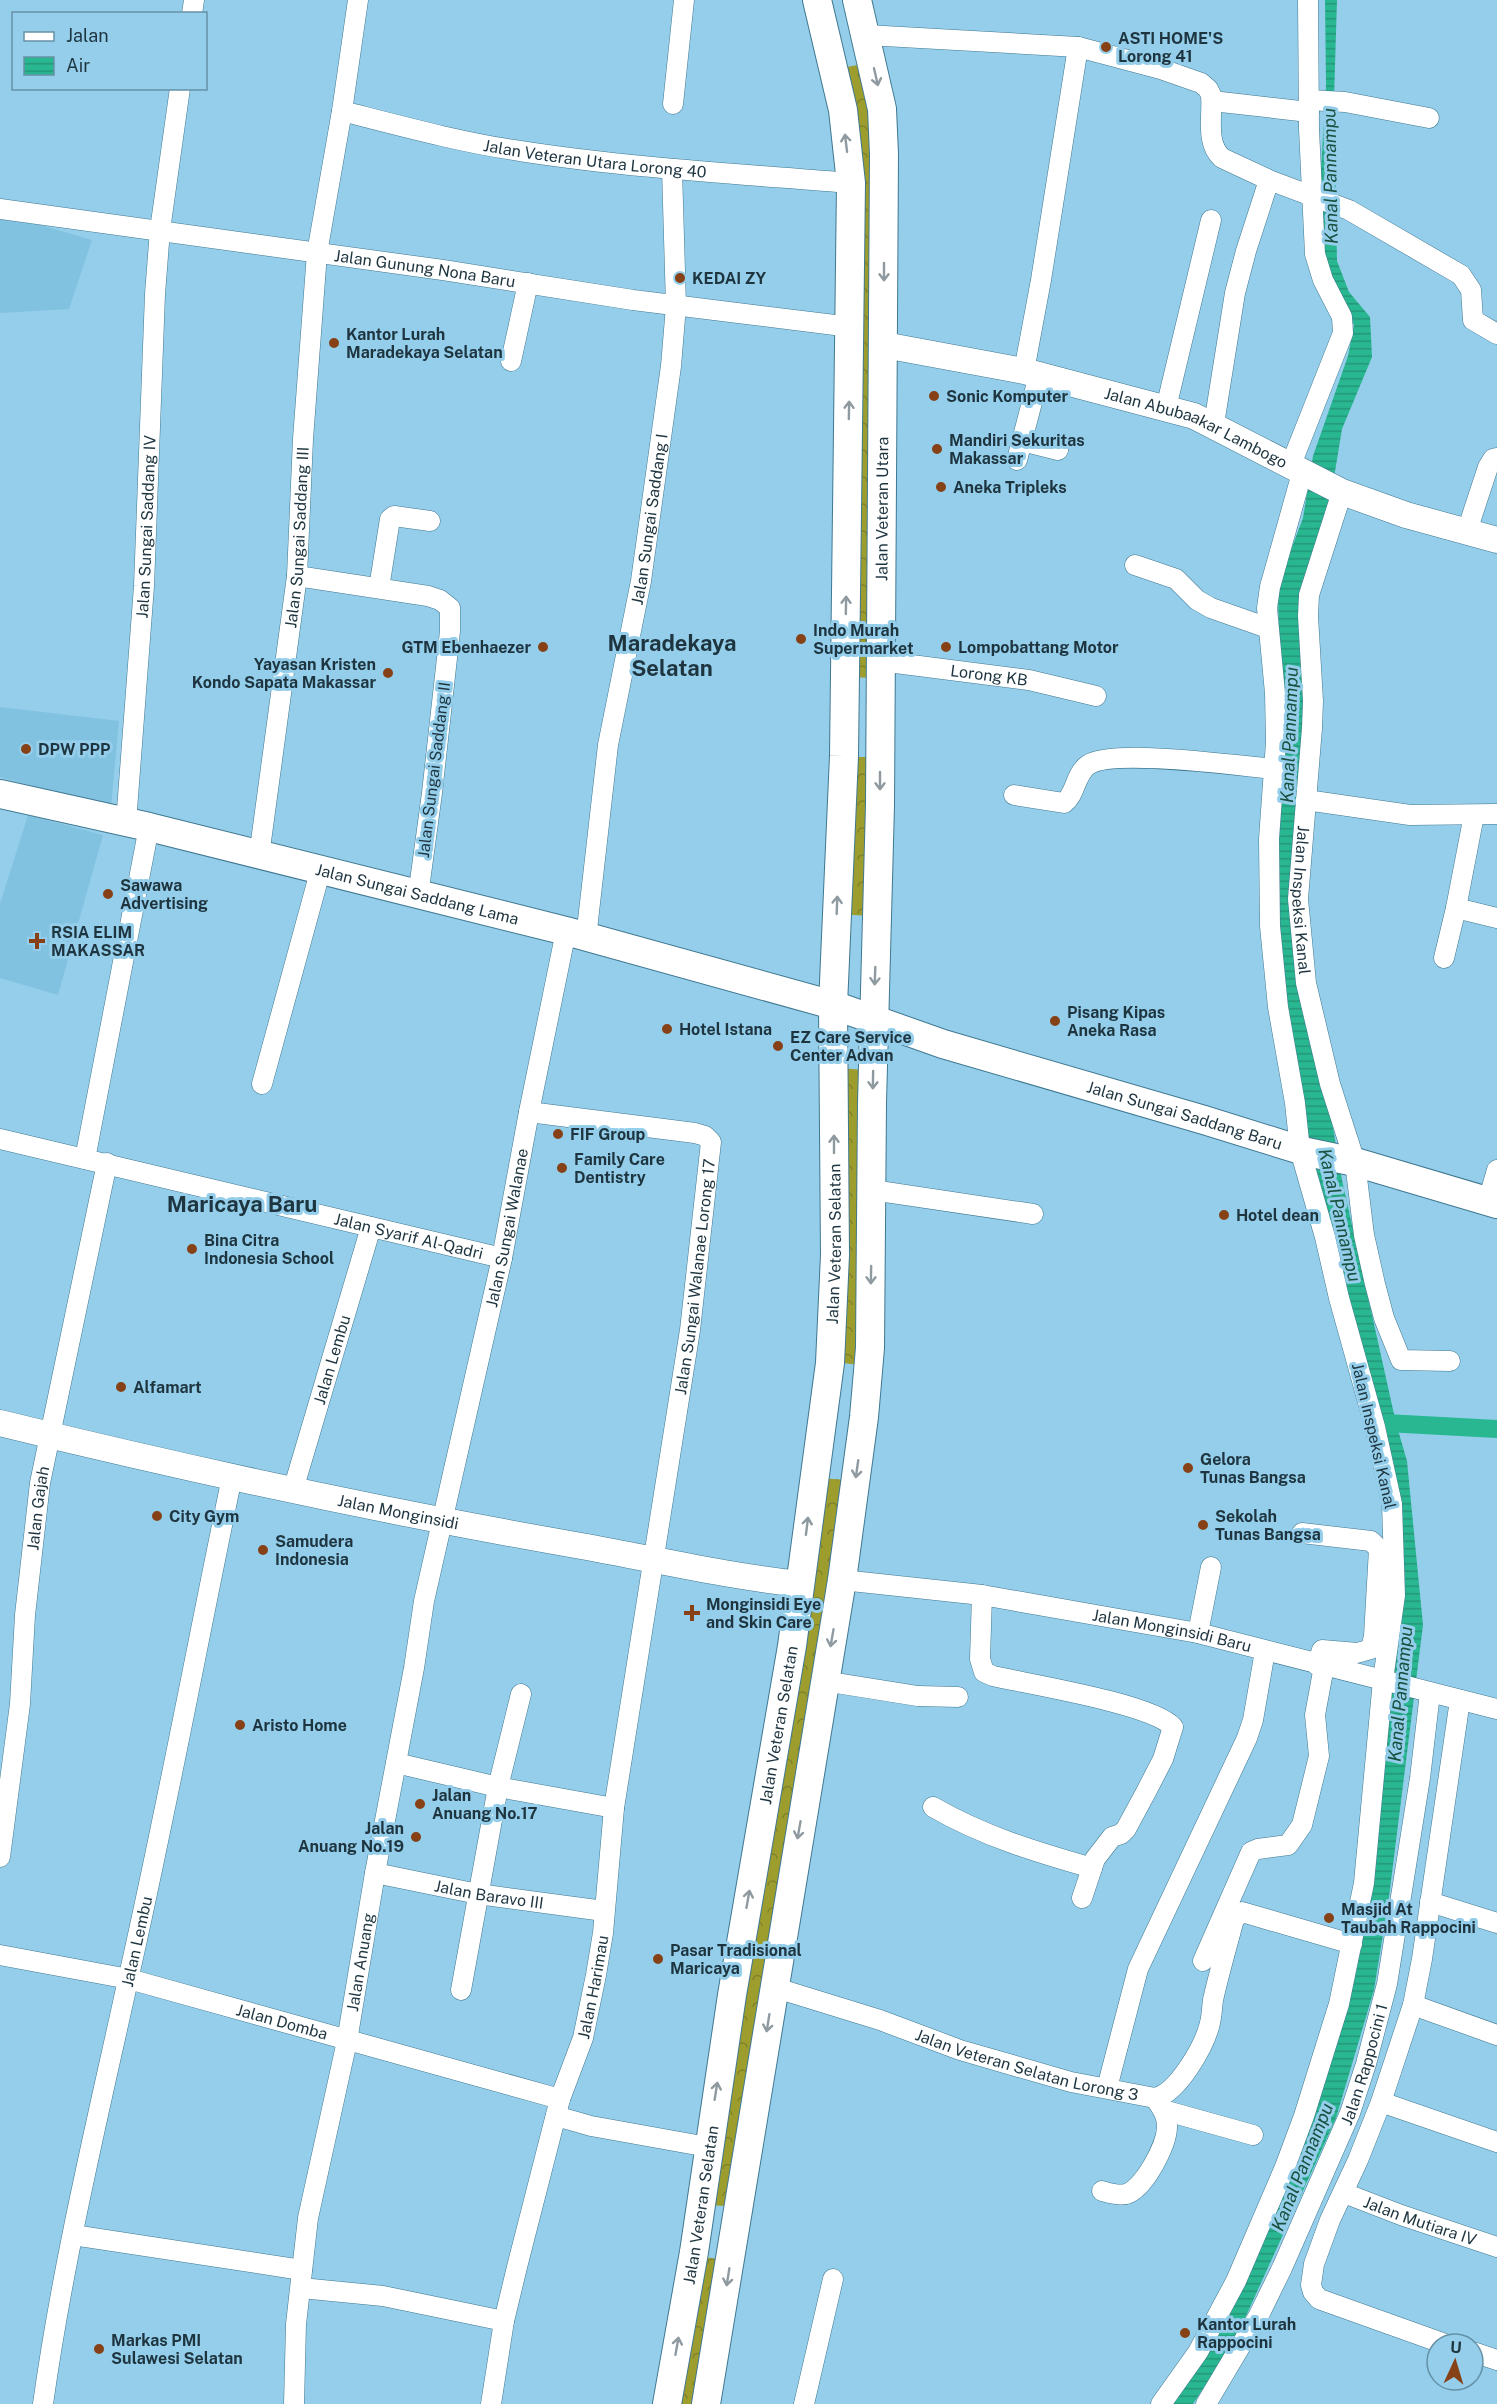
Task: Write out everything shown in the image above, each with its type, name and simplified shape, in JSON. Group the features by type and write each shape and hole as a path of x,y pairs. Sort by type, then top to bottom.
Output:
{"main road":[{"path":"817,0 843,110 851,183 851,327 844,734 833,1005"},
{"name":"Jalan Veteran Utara","path":"857,0 882,109 884,154 880,734 874,1021"},
{"path":"844,698 880,697"},
{"path":"844,734 880,734"},
{"name":"Jalan Sungai Saddang Lama","path":"0,794 138,825 576,935 833,1005"},
{"name":"Jalan Sungai Saddang Baru","path":"833,1005 943,1044 1304,1151 1351,1161 1492,1202"},
{"name":"Jalan Veteran Selatan","path":"667,2404 792,1646 814,1474 825,1413 830,1363 835,1256 833,1005"},
{"path":"706,2404 773,1987 842,1580 864,1417 870,1348 874,1021"},
{"path":"825,1413 864,1417"},
{"path":"699,2217 736,2222"}],"street":[{"name":"Jalan Sungai Saddang III","path":"259,856 297,576 303,439 317,253 342,111 358,0"},
{"path":"673,104 684,0"},
{"path":"1300,472 1343,333 1342,317 1316,261 1313,104 1308,0"},
{"path":"866,35 1078,47 1161,69 1201,83 1208,89 1212,101 1212,144 1215,152 1222,158 1269,180 1349,210 1461,275 1471,290 1473,320 1497,334"},
{"path":"1058,450 1019,450 1032,373 1041,280 1078,47"},
{"name":"Jalan Sungai Saddang IV","path":"85,1159 138,825 155,294 160,230 180,90"},
{"path":"1212,101 1313,104 1345,102 1428,118"},
{"name":"Jalan Veteran Utara Lorong 40","path":"342,111 459,140 520,151 672,169 851,183"},
{"name":"Jalan Sungai Saddang I","path":"576,935 608,745 649,530 671,366 676,306 672,169"},
{"path":"1214,424 1235,293 1269,180"},
{"name":"Jalan Gunung Nona Baru","path":"0,209 160,230 676,306 851,327"},
{"path":"1166,408 1211,220"},
{"path":"512,361 528,283"},
{"name":"Jalan Abubaakar Lambogo","path":"884,345 1032,373 1166,408 1214,424 1300,472 1338,490 1389,510 1497,540"},
{"path":"1467,531 1488,467 1493,459 1497,458"},
{"name":"Jalan Inspeksi Kanal","path":"1161,2404 1198,2352 1218,2319 1236,2281 1285,2167 1321,2065 1339,2004 1364,1883 1395,1595 1392,1504 1375,1427 1304,1151 1278,1007 1270,926 1269,839 1274,770 1275,693 1267,608 1270,587 1300,472"},
{"name":"Jalan Inspeksi Kanal","path":"1338,490 1310,594 1309,646 1313,701 1298,898 1306,983 1351,1161 1364,1235 1384,1318 1399,1357 1405,1362 1450,1361"},
{"path":"297,576 379,588 390,519 394,516 430,521"},
{"path":"1135,565 1176,579 1197,600 1211,608 1268,627"},
{"name":"Jalan Sungai Saddang II","path":"379,588 428,596 440,600 450,608 451,618 434,781 418,896"},
{"name":"Lorong KB","path":"880,662 1029,680 1096,696"},
{"path":"1014,795 1064,803 1087,765 1108,759 1198,763 1274,770"},
{"path":"1306,800 1410,815 1497,814"},
{"path":"1444,958 1474,815"},
{"path":"262,1084 320,872"},
{"path":"1456,908 1497,918"},
{"name":"Jalan Sungai Walanae","path":"441,1521 502,1258 529,1112 576,935"},
{"name":"Jalan Sungai Walanae Lorong 17","path":"529,1112 695,1133 705,1136 711,1142 690,1330 654,1559"},
{"name":"Jalan Syarif Al-Qadri","path":"0,1139 502,1258"},
{"name":"Jalan Gajah","path":"0,1857 19,1714 25,1615 40,1483 107,1163"},
{"path":"1492,1202 1497,1170"},
{"path":"872,1190 1033,1214"},
{"name":"Jalan Lembu","path":"293,1490 371,1227"},
{"name":"Jalan Monginsidi","path":"0,1423 232,1477 441,1521 654,1559 743,1578 800,1584"},
{"name":"Jalan Lembu","path":"43,2404 53,2331 129,1979 232,1477"},
{"name":"Jalan Anuang","path":"294,2404 295,2346 308,2218 347,2041 424,1601 441,1521"},
{"path":"1203,1961 1251,1852 1288,1845 1302,1824 1319,1756 1316,1714 1322,1650 1357,1653 1371,1649 1374,1636 1378,1549 1371,1541 1302,1533"},
{"name":"Jalan Harimau","path":"491,2404 504,2321 558,2108 583,2038 596,1975 614,1808 654,1559"},
{"path":"1198,1633 1211,1567"},
{"name":"Jalan Monginsidi Baru","path":"842,1580 982,1595 1198,1633 1265,1651 1321,1672 1386,1681 1497,1709"},
{"path":"982,1595 980,1659 984,1672 993,1676 1079,1693 1129,1707 1158,1718 1173,1727 1163,1759 1126,1829 1104,1845 1092,1868 1082,1898"},
{"path":"1107,2088 1138,1969 1247,1738 1253,1720 1265,1651"},
{"path":"824,1681 918,1696 958,1697"},
{"name":"Jalan Rappocini 1","path":"1206,2404 1259,2315 1282,2268 1350,2113 1366,2064 1387,1984 1420,1778 1428,1692"},
{"path":"461,1990 498,1787 521,1694"},
{"path":"1425,2337 1333,2306 1319,2299 1312,2292 1311,2274 1330,2220 1344,2193 1381,2102 1413,2005 1422,1959 1460,1700"},
{"path":"396,1763 498,1787 614,1808"},
{"path":"933,1807 981,1833 1092,1868"},
{"name":"Jalan Baravo III","path":"375,1873 478,1894 604,1911"},
{"path":"1430,1902 1497,1923"},
{"name":"Jalan Veteran Selatan Lorong 3","path":"773,1987 880,2020 960,2050 1071,2082 1137,2096 1159,2104 1197,2052 1210,2024 1213,2001 1234,1919 1242,1912 1352,1944"},
{"name":"Jalan Domba","path":"0,1955 129,1979 347,2041 558,2108 591,2126 708,2147"},
{"path":"1413,2005 1497,2035"},
{"path":"1381,2102 1497,2142"},
{"path":"1159,2104 1253,2135"},
{"path":"1102,2191 1126,2194 1143,2182 1166,2134 1167,2121 1159,2104"},
{"name":"Jalan Mutiara IV","path":"1344,2193 1497,2247"},
{"path":"73,2235 504,2321"},
{"path":"804,2404 833,2278"}],"shaded area":[{"path":"0,218 27,221 92,240 69,309 0,313"},
{"path":"0,707 119,721 111,807 0,777"},
{"name":"RSIA ELIM MAKASSAR","path":"28,815 103,835 58,995 0,978 0,904"}],"green space":[{"path":"863,64 870,115 874,678 848,677 841,68"},
{"path":"850,757 872,757 869,916 839,914"},
{"path":"838,1068 865,1070 859,1365 835,1362"},
{"path":"818,1478 848,1480 728,2206 704,2205"},
{"path":"696,2256 726,2260 702,2404 671,2404"}],"water":[{"name":"Kanal Pannampu","path":"1325,0 1337,0 1334,99 1337,261 1349,292 1370,317 1372,357 1342,429 1329,508 1302,585 1306,722 1298,780 1292,888 1342,1180 1396,1423 1407,1461 1423,1625 1389,1897 1374,1990 1336,2118 1236,2338 1193,2404 1168,2404 1228,2309 1299,2159 1346,2003 1398,1529 1336,1249 1306,1130 1280,992 1272,902 1279,648 1278,593 1283,571 1303,518 1313,456 1348,356 1354,325 1323,264 1320,186 1326,86"}],"waterway":[{"path":"1386,1423 1497,1429"}],"place":[{"name":"ASTI HOME'S Lorong 41","path":"1106,47"},
{"name":"KEDAI ZY","path":"680,278"},
{"name":"Kantor Lurah Maradekaya Selatan","path":"334,343"},
{"name":"Sonic Komputer","path":"934,396"},
{"name":"Mandiri Sekuritas Makassar","path":"937,449"},
{"name":"Aneka Tripleks","path":"941,487"},
{"name":"Indo Murah Supermarket","path":"801,639"},
{"name":"GTM Ebenhaezer","path":"543,647"},
{"name":"Lompobattang Motor","path":"946,647"},
{"name":"Yayasan Kristen Kondo Sapata Makassar","path":"388,673"},
{"name":"DPW PPP","path":"26,749"},
{"name":"Sawawa Advertising","path":"108,894"},
{"name":"RSIA ELIM MAKASSAR","path":"37,941"},
{"name":"Pisang Kipas Aneka Rasa","path":"1055,1021"},
{"name":"Hotel Istana","path":"667,1029"},
{"name":"EZ Care Service Center Advan","path":"778,1046"},
{"name":"FIF Group","path":"558,1134"},
{"name":"Family Care Dentistry","path":"562,1168"},
{"name":"Hotel dean","path":"1224,1215"},
{"name":"Bina Citra Indonesia School","path":"192,1249"},
{"name":"Alfamart","path":"121,1387"},
{"name":"Gelora Tunas Bangsa","path":"1188,1468"},
{"name":"City Gym","path":"157,1516"},
{"name":"Sekolah Tunas Bangsa","path":"1203,1525"},
{"name":"Samudera Indonesia","path":"263,1550"},
{"name":"Monginsidi Eye and Skin Care","path":"692,1613"},
{"name":"Aristo Home","path":"240,1725"},
{"name":"Jalan Anuang No.17","path":"420,1804"},
{"name":"Jalan Anuang No.19","path":"416,1837"},
{"name":"Masjid At Taubah Rappocini","path":"1329,1918"},
{"name":"Pasar Tradisional Maricaya","path":"658,1959"},
{"name":"Kantor Lurah Rappocini","path":"1185,2333"},
{"name":"Markas PMI Sulawesi Selatan","path":"99,2349"}],"district":[{"name":"Maradekaya Selatan","path":"672,656"},
{"name":"Maricaya Baru","path":"242,1204"}]}
